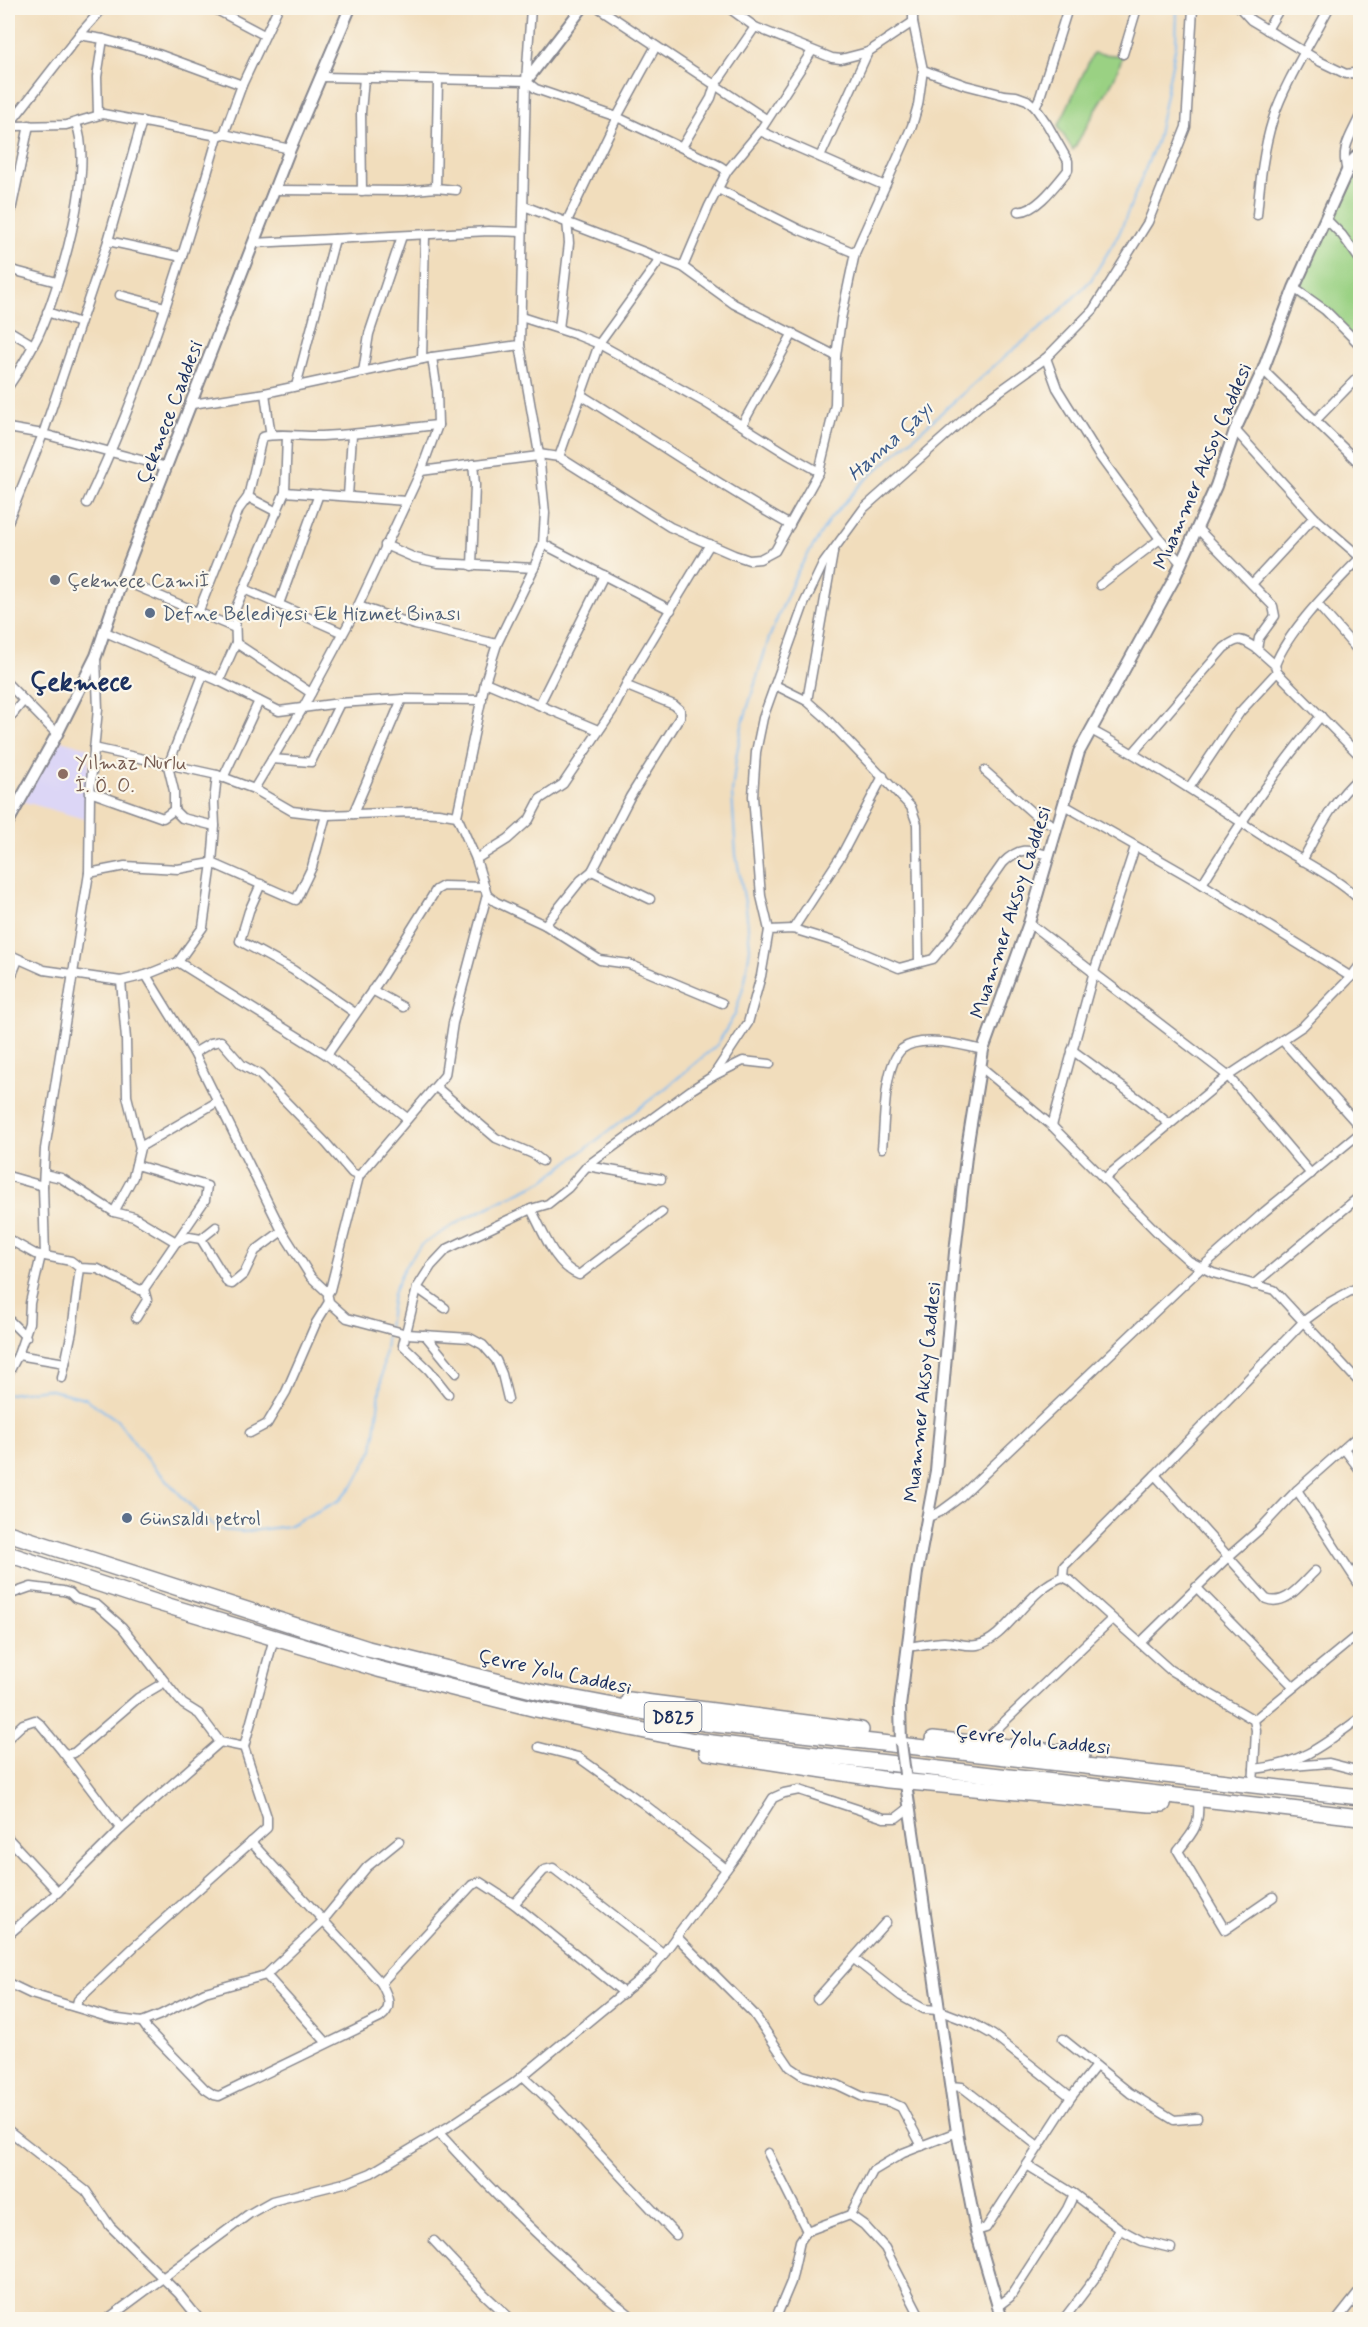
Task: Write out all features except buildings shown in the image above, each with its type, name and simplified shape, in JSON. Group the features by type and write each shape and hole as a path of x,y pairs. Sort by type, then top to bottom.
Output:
{"highway":[{"name":"Çevre Yolu Caddesi","path":"8,1533 368,1649 540,1692 704,1723 1360,1797"},
{"name":"Çevre Yolu Caddesi","path":"8,1554 378,1669 536,1709 695,1741 1206,1802 1360,1817"},
{"path":"540,1692 658,1703 901,1739 982,1743 1130,1761 1253,1784"},
{"path":"536,1709 659,1743 798,1767 1149,1804 1206,1802"}],"street":[{"path":"8,127 53,66 104,8"},
{"path":"213,8 264,35"},
{"path":"87,503 136,388 182,257 221,135 278,8"},
{"path":"531,8 526,81 519,345 539,455 545,513 543,544 534,568 497,644 485,682 457,816 476,859 486,891 496,902 545,925 600,960 629,963 722,1003"},
{"path":"526,81 582,8"},
{"path":"599,8 766,119"},
{"path":"729,8 755,27 824,56 841,59 868,52 913,21"},
{"path":"421,471 539,455 559,457 670,526 710,544 749,560 760,559 775,550 819,472 835,405 836,356 855,253 883,185 912,126 918,105 923,70 913,21 913,8"},
{"path":"1035,106 1040,97 1068,8"},
{"path":"1123,54 1137,8"},
{"path":"713,1076 748,1023 769,930 761,896 753,796 756,752 763,718 804,604 823,564 864,508 979,406 1046,358 1093,310 1148,222 1186,127 1194,8"},
{"path":"1240,8 1251,20 1267,30 1346,74 1360,72"},
{"path":"1267,30 1280,8"},
{"path":"1257,215 1264,155 1273,118 1329,8"},
{"name":"Çekmece Caddesi","path":"8,822 57,734 96,656 122,580 347,9"},
{"path":"682,147 711,98 715,85 755,27"},
{"path":"79,35 104,39 158,54 242,85"},
{"path":"98,114 97,77 104,39"},
{"path":"559,329 569,243 567,221 616,117 656,46"},
{"path":"683,267 727,171 760,131 812,51"},
{"path":"820,157 868,52"},
{"path":"923,70 965,85 1016,96 1035,106 1068,161 1068,170 1028,211 1018,211"},
{"path":"321,77 526,81 536,88 616,117 682,147 727,171"},
{"path":"362,191 361,112 364,78"},
{"path":"436,188 438,79"},
{"path":"8,127 76,123 98,114 290,149"},
{"path":"1355,164 1343,158 1344,149 1360,116"},
{"path":"8,522 12,500 43,434 108,241 142,121"},
{"path":"8,387 33,345 57,282 76,207 81,166 80,134 76,123"},
{"path":"8,225 29,126"},
{"path":"760,131 883,185"},
{"name":"Muammer Aksoy Caddesi","path":"1002,2319 976,2231 957,2132 909,1808 901,1739 900,1706 926,1518 936,1472 955,1252 967,1148 980,1066 983,1050 1029,924 1047,855 1079,752 1181,563 1216,486 1235,430 1263,370 1294,288 1355,164"},
{"path":"275,190 404,191 436,188 456,190"},
{"path":"718,189 800,230 855,253"},
{"path":"524,206 683,267 734,304 836,356"},
{"path":"1326,219 1342,235 1360,260"},
{"path":"254,243 522,231"},
{"path":"363,372 369,334 402,236"},
{"path":"422,359 425,236"},
{"path":"296,386 335,239"},
{"path":"108,241 182,257"},
{"path":"559,457 599,344 661,258"},
{"path":"8,268 57,282"},
{"path":"1294,288 1325,310 1360,345"},
{"path":"120,295 165,307"},
{"path":"47,312 80,323"},
{"path":"521,317 599,344 706,403 819,472"},
{"path":"8,330 33,345"},
{"path":"742,425 793,333"},
{"path":"192,404 265,393 432,357 519,345"},
{"path":"254,789 303,708 358,606 421,471 438,425 437,391 432,357"},
{"path":"1046,358 1057,388 1092,444 1160,539 1181,563"},
{"path":"1263,370 1360,464"},
{"path":"1316,420 1360,375"},
{"path":"265,393 270,430 273,434"},
{"path":"581,394 722,486 790,525"},
{"path":"198,613 239,509 248,497 262,437 273,434 287,436 352,435 438,425"},
{"path":"8,428 43,434 167,467"},
{"path":"1189,788 1240,712 1276,668 1288,641 1360,557 1314,517 1235,430"},
{"path":"348,496 352,435"},
{"path":"219,681 236,643 235,610 285,492 287,436"},
{"path":"472,566 475,485 473,464"},
{"path":"285,492 406,501"},
{"path":"279,604 319,494"},
{"path":"248,497 277,512"},
{"path":"1252,584 1314,517"},
{"path":"1197,528 1273,606 1275,616 1259,638 1257,648"},
{"path":"1100,585 1160,539"},
{"path":"543,544 671,610"},
{"path":"476,859 508,839 529,820 540,799 563,784 627,686 710,544"},
{"path":"385,545 427,561 472,566 534,568"},
{"path":"807,701 833,553"},
{"path":"539,705 604,575"},
{"path":"122,580 235,628"},
{"path":"244,589 343,633"},
{"path":"1318,604 1360,653"},
{"path":"358,606 415,625 497,644"},
{"path":"103,631 219,681 279,711 340,703 402,699 482,700"},
{"path":"1133,753 1224,648 1233,640 1244,640 1257,648 1360,756"},
{"path":"236,643 311,693"},
{"path":"8,1374 26,1337 43,1256 45,1149 89,873 90,792 98,709 96,656"},
{"path":"202,675 168,766 174,791 174,810 182,818 215,826"},
{"path":"485,682 598,730"},
{"path":"8,684 57,734"},
{"path":"775,685 807,701 911,807 917,824 919,962"},
{"path":"545,925 581,880 592,871 630,797 680,717 680,711 674,705 627,686"},
{"path":"353,814 402,699"},
{"path":"8,720 24,700"},
{"path":"8,954 44,970 121,981 146,975 178,962 203,927 212,863 214,802 220,777 259,701"},
{"path":"272,759 311,762 340,703"},
{"path":"1202,884 1241,822 1290,752 1321,716"},
{"path":"1091,730 1133,753 1302,861 1339,882 1360,900"},
{"path":"94,748 220,777 254,789 292,811 326,815 438,813 457,816"},
{"path":"985,771 1036,816 1057,827"},
{"path":"793,929 842,856 883,776"},
{"path":"1302,861 1325,819 1360,777"},
{"path":"90,792 163,818 174,810"},
{"path":"1064,805 1202,884 1351,977"},
{"path":"89,873 125,866 178,869 212,863 296,900 312,867 326,815"},
{"path":"1052,1126 1093,975 1135,847"},
{"path":"769,930 793,929 842,944 899,968 933,959 1003,863 1014,852 1030,850 1047,855"},
{"path":"592,871 650,899"},
{"path":"261,884 249,911 240,941 293,970 355,1013"},
{"path":"327,1054 372,990 436,890 443,886 486,891"},
{"path":"250,1433 267,1424 286,1392 316,1323 329,1302 328,1293 359,1176 446,1075 453,1023 486,891"},
{"path":"1029,924 1228,1076 1311,1174"},
{"path":"8,984 18,960"},
{"path":"178,962 327,1054 407,1118"},
{"path":"1104,1178 1168,1123 1228,1076 1302,1026 1360,965"},
{"path":"146,975 194,1053 282,1231 311,1277 328,1293"},
{"path":"114,1212 133,1177 140,1147 127,1096 126,1039 121,981"},
{"path":"372,990 403,1007"},
{"path":"194,1053 212,1043 221,1041 242,1065 260,1075 352,1173 359,1176"},
{"path":"1283,1041 1360,1127"},
{"path":"882,1148 889,1080 895,1059 903,1048 918,1043 951,1043 983,1050"},
{"path":"1072,1050 1168,1123"},
{"path":"448,1394 429,1370 403,1346 417,1288 431,1266 447,1249 531,1209 548,1204 568,1188 587,1166 713,1076 743,1061 770,1064"},
{"path":"980,1066 1052,1126 1163,1238 1201,1268 1274,1290 1360,1383"},
{"path":"436,1088 496,1138 533,1154 542,1161"},
{"path":"140,1147 217,1102"},
{"path":"926,1518 940,1512 959,1498 1201,1268 1360,1133"},
{"path":"8,1239 43,1256 71,1262 81,1268 98,1269 140,1290 144,1288 205,1200 207,1186 136,1165"},
{"path":"587,1166 661,1179"},
{"path":"44,1174 61,1178 114,1212 134,1217 176,1242"},
{"path":"8,1176 43,1186"},
{"path":"1253,1284 1360,1196"},
{"path":"531,1209 552,1249 564,1265 579,1275 662,1212"},
{"path":"176,1242 189,1237 201,1239 216,1227"},
{"path":"201,1239 228,1283 232,1284 244,1274 255,1251 282,1231"},
{"path":"62,1378 72,1331 81,1268"},
{"path":"1063,1577 1068,1562 1304,1321 1330,1302 1360,1286"},
{"path":"136,1318 147,1300 144,1288"},
{"path":"417,1288 445,1308"},
{"path":"329,1302 347,1318 407,1334 470,1338 483,1345 499,1366 508,1399"},
{"path":"8,1320 26,1337"},
{"path":"425,1335 456,1373"},
{"path":"18,1355 65,1363"},
{"path":"1140,1643 1196,1587 1260,1529 1297,1490 1360,1434"},
{"path":"1344,1449 1360,1470"},
{"path":"1155,1475 1266,1599 1282,1600 1315,1571"},
{"path":"1297,1490 1360,1586"},
{"path":"908,1647 944,1642 977,1645 995,1635 1038,1591 1053,1580 1063,1577 1071,1581 1170,1670 1254,1720 1256,1730 1253,1784"},
{"path":"8,1595 31,1587 63,1591 75,1598 97,1605 122,1627 183,1704 199,1713 220,1742 244,1747"},
{"path":"1196,1587 1293,1686"},
{"path":"982,1743 1112,1619"},
{"path":"1254,1720 1360,1633"},
{"path":"76,2007 78,2000 135,1946 265,1831 267,1822 244,1747 274,1638"},
{"path":"63,1752 74,1753 83,1747 138,1698 165,1682"},
{"path":"1274,1767 1313,1752 1360,1718"},
{"path":"8,1738 23,1724 35,1720 40,1724 121,1830"},
{"path":"8,1935 58,1892 121,1830 220,1742"},
{"path":"539,1747 578,1757 644,1804 726,1869"},
{"path":"1254,1768 1329,1763 1360,1771"},
{"path":"106,2319 220,2234 272,2201 371,2174 523,2076 652,1969 726,1869 772,1798 799,1790 884,1818 896,1818 909,1808"},
{"path":"1206,1802 1196,1829 1178,1851 1225,1930 1273,1897"},
{"path":"8,1838 58,1892"},
{"path":"8,1983 31,1994 111,2018 142,2022 205,1992 266,1975 324,1920 367,1866 399,1841"},
{"path":"142,2022 205,2089 214,2096 219,2096 384,2015 390,2004 381,1983 251,1842"},
{"path":"514,1904 542,1872 547,1868 553,1868 664,1954"},
{"path":"381,1983 476,1882 486,1884 514,1904 624,1993"},
{"path":"818,1999 886,1922"},
{"path":"676,1936 754,2014 789,2067 802,2075 838,2085 863,2097 890,2102 901,2107 922,2146"},
{"path":"854,1959 901,1996 924,2008 938,2010 972,2023 993,2035 1071,2097"},
{"path":"266,1975 327,2043"},
{"path":"1063,2039 1130,2093 1174,2121 1197,2118"},
{"path":"976,2231 986,2228 1071,2097 1095,2067"},
{"path":"523,2076 552,2103 676,2235"},
{"path":"950,2086 962,2088 1038,2146"},
{"path":"8,2130 86,2191 110,2226 192,2308 200,2319"},
{"path":"438,2132 488,2187 610,2299 636,2319"},
{"path":"775,2319 791,2282 800,2241 807,2231 850,2215 873,2171 903,2153 957,2132"},
{"path":"768,2153 807,2231"},
{"path":"1027,2164 1074,2194 1120,2229 1142,2241 1171,2248"},
{"path":"998,2306 1010,2296 1067,2209 1074,2194"},
{"path":"850,2215 864,2225 885,2248 922,2319"},
{"path":"1063,2319 1101,2270 1120,2229"},
{"path":"434,2241 485,2295 512,2319"},
{"path":"1337,2319 1360,2291"}],"shaded area":[{"name":"Yılmaz Nurlu İ. Ö. O.","path":"57,739 89,748 88,820 21,801"}],"green space":[{"path":"1093,53 1123,56 1114,79 1073,150 1058,127"},
{"path":"1349,173 1360,181 1360,345 1294,288"}],"waterway":[{"name":"Hanna Çayı","path":"388,1327 393,1294 404,1268 421,1245 464,1219 543,1181 667,1087 717,1045 735,1014 745,981 750,948 746,908 736,855 732,793 736,758 742,726 769,638 797,572 830,519 861,484 1003,358 1053,318 1091,280 1119,234 1157,140 1176,44 1177,8"},
{"path":"8,1394 47,1389 85,1398 117,1420 145,1457 202,1518 223,1530 243,1532 288,1526 340,1500 356,1481 373,1449 387,1333"}],"place":[{"name":"Çekmece Camiİ","path":"55,580"},
{"name":"Defne Belediyesi Ek Hizmet Binası","path":"150,613"},
{"name":"Yılmaz Nurlu İ. Ö. O.","path":"63,774"},
{"name":"Günsaldı petrol","path":"127,1518"}],"district":[{"name":"Çekmece","path":"81,681"}]}
